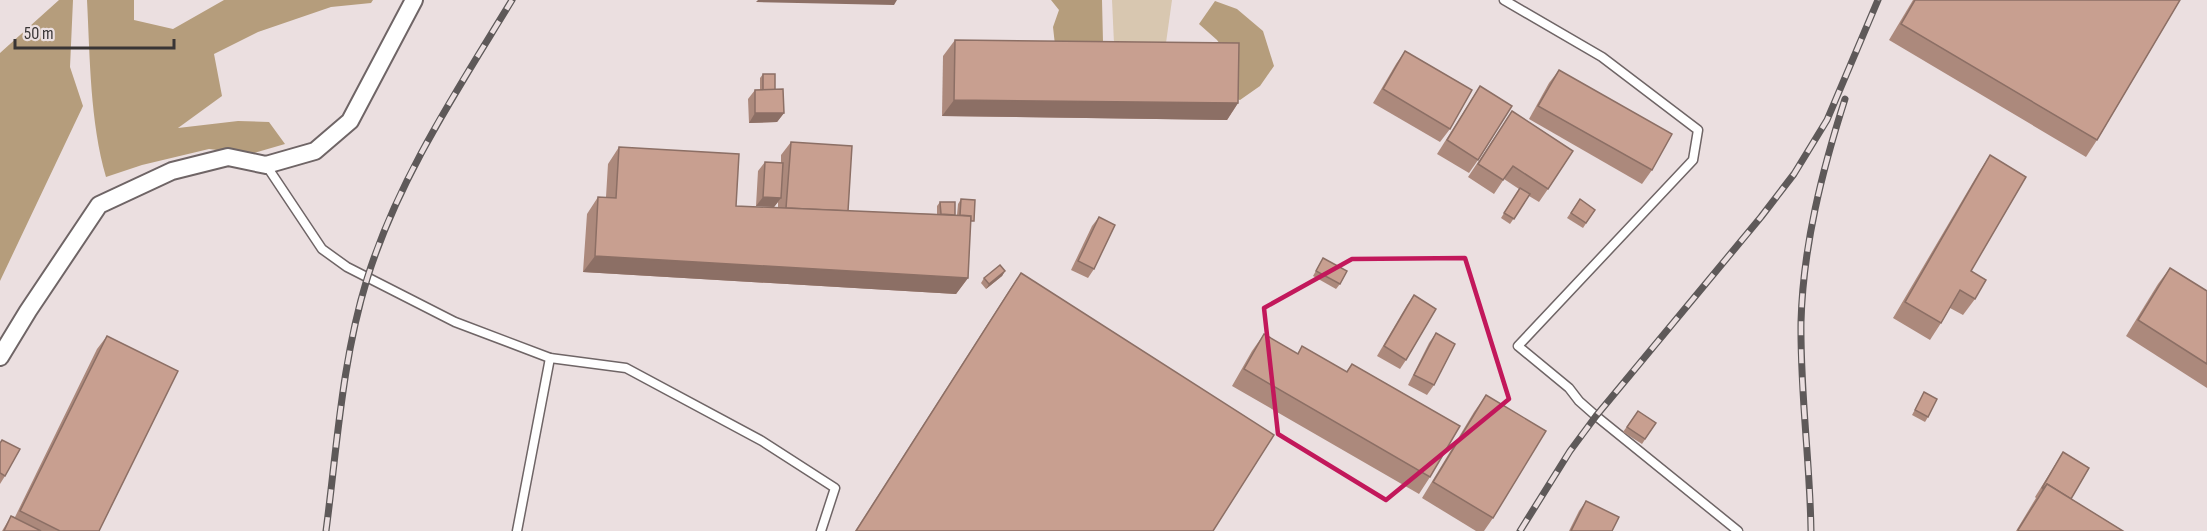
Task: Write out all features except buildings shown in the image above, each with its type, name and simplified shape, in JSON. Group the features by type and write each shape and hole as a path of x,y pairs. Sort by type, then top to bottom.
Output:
{"street":[{"path":"0,357 99,205 172,171 228,157 266,165 315,151 350,121 414,0"}],"lane":[{"path":"1504,0 1602,57 1698,130 1693,160 1518,346 1569,388 1579,401 1596,416 1738,531"},
{"path":"266,165 312,236 332,258 455,322 550,358 626,368 771,447 835,488 821,531"},
{"path":"517,531 550,358"}],"highlighted area":[{"path":"1465,258 1509,399 1386,500 1278,434 1264,308 1352,259"}],"shaded area":[{"path":"59,0 73,0 70,67 83,106 0,281 0,53"},
{"path":"87,0 134,0 134,20 173,29 224,0 373,0 371,3 331,7 258,32 214,54 222,96 178,128 238,121 269,122 285,144 251,154 209,149 142,165 106,177 94,112"},
{"path":"1051,0 1102,0 1103,42 1055,45 1053,27 1059,10"},
{"path":"1112,0 1172,0 1166,43 1114,44"},
{"path":"1215,1 1237,9 1263,31 1274,66 1260,86 1240,100 1233,98 1230,58 1217,40 1199,24"}],"railway":[{"path":"326,531 346,372 367,279 380,242 412,170 512,0"},
{"path":"1520,531 1570,451 1596,416 1794,174 1827,120 1878,0"},
{"path":"1811,531 1802,374 1801,322 1805,265 1815,209 1845,99"}]}
